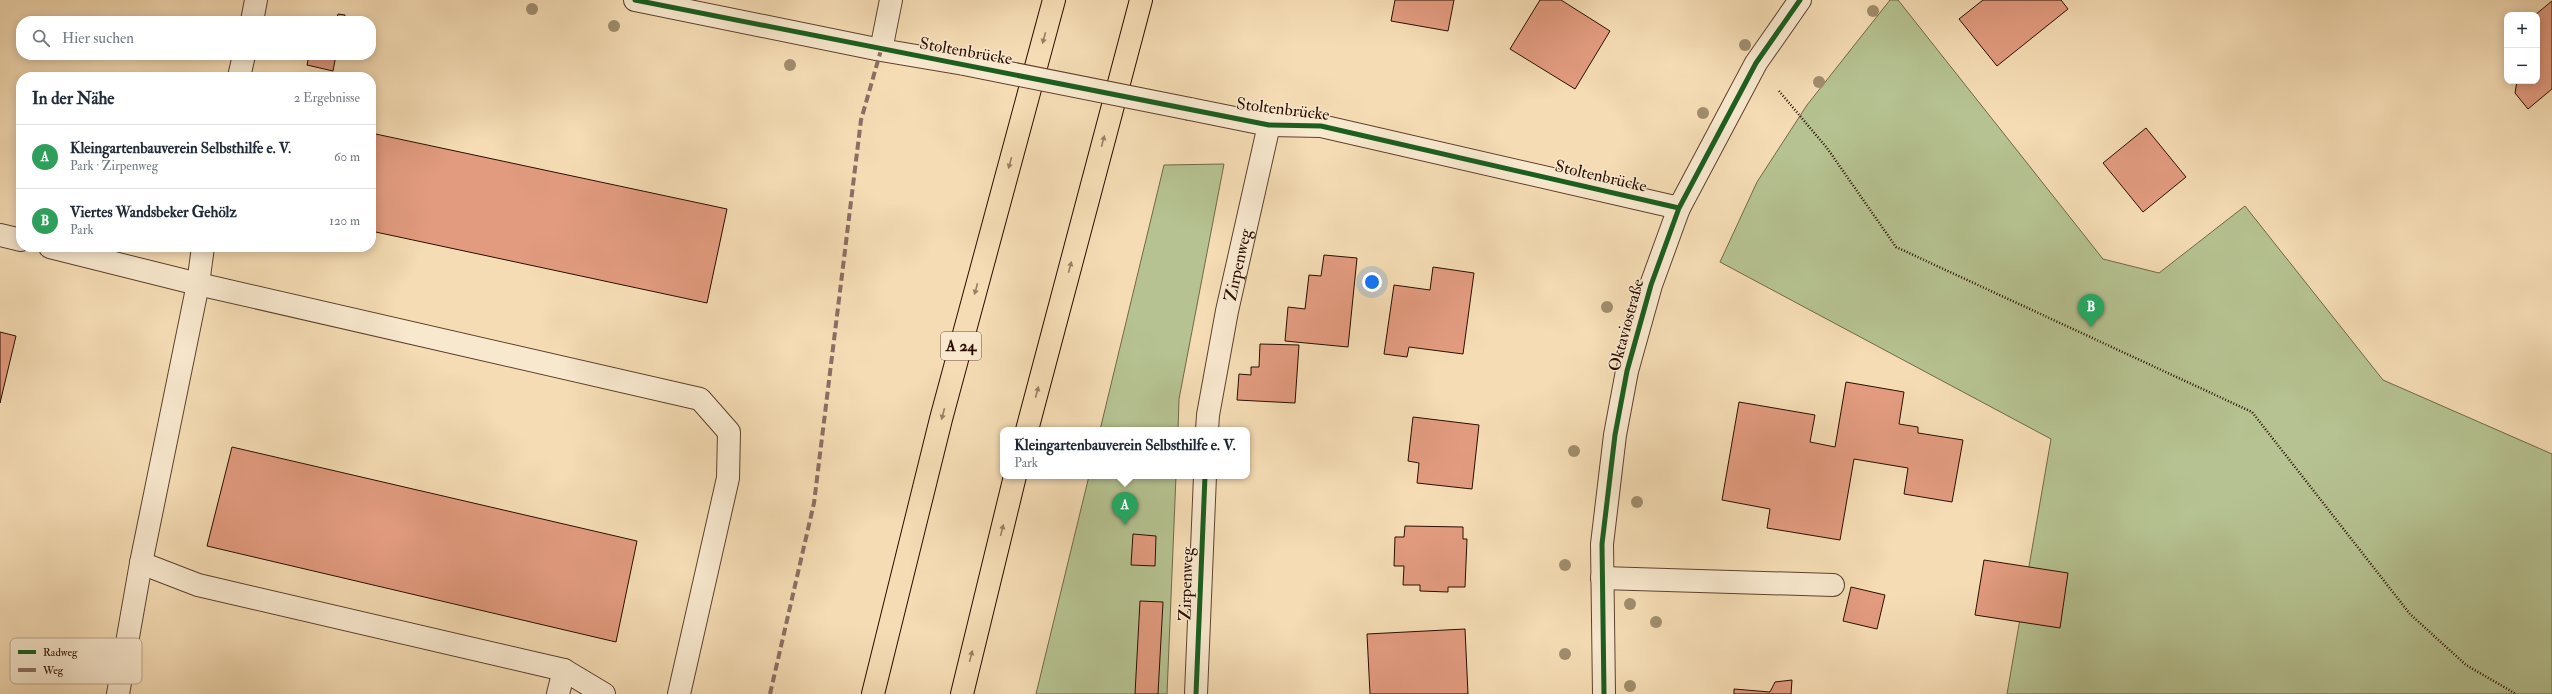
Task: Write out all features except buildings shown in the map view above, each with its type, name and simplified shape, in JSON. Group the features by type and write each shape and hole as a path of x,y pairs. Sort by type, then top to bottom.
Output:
{"highway":[{"name":"A 24","path":"874,694 941,419 1054,0"},
{"path":"1028,427 1141,0"},
{"path":"962,694 1014,479"}],"street":[{"path":"253,16 256,0"},
{"name":"Stoltenbrücke","path":"635,0 881,50 964,64 1269,125 1321,126 1679,208"},
{"path":"881,50 891,0"},
{"name":"Oktaviostraße","path":"1604,694 1602,578 1604,528 1615,434 1627,370 1651,284 1679,208 1756,63 1800,0"},
{"path":"240,72 243,60"},
{"name":"Zirpenweg","path":"1207,427 1208,415 1227,311 1269,125"},
{"path":"0,235 16,239"},
{"path":"70,252 198,284 700,399 729,432 728,478 679,694"},
{"path":"128,638 141,563 198,284 202,252"},
{"name":"Zirpenweg","path":"1196,694 1205,479"},
{"path":"141,563 198,585 564,670 604,694"},
{"path":"1602,578 1833,584"},
{"path":"558,694 564,670"},
{"path":"118,694 120,684"}],"path":[{"path":"1756,63 1827,148 1896,247 2252,412 2410,614 2466,665 2516,694"}],"green space":[{"path":"1890,0 1898,0 2103,259 2159,273 2245,206 2383,380 2552,454 2552,694 2007,694 2051,439 1720,262 1757,182 1807,105"},
{"path":"1224,164 1179,399 1178,427 1101,427 1164,165"},
{"path":"1088,479 1176,479 1167,694 1036,694"}],"marked path":[{"path":"770,694 814,503 861,120 881,50"}],"cycle path":[{"path":"635,0 1269,125 1321,126 1679,208"},
{"path":"1604,694 1602,544 1615,435 1627,371 1651,285 1679,208 1756,63 1800,0"},
{"path":"1196,694 1205,479"}],"place":[{"name":"Viertes Wandsbeker Gehölz","path":"2091,327"},
{"name":"Kleingartenbauverein Selbsthilfe e. V.","path":"1125,525"}]}
